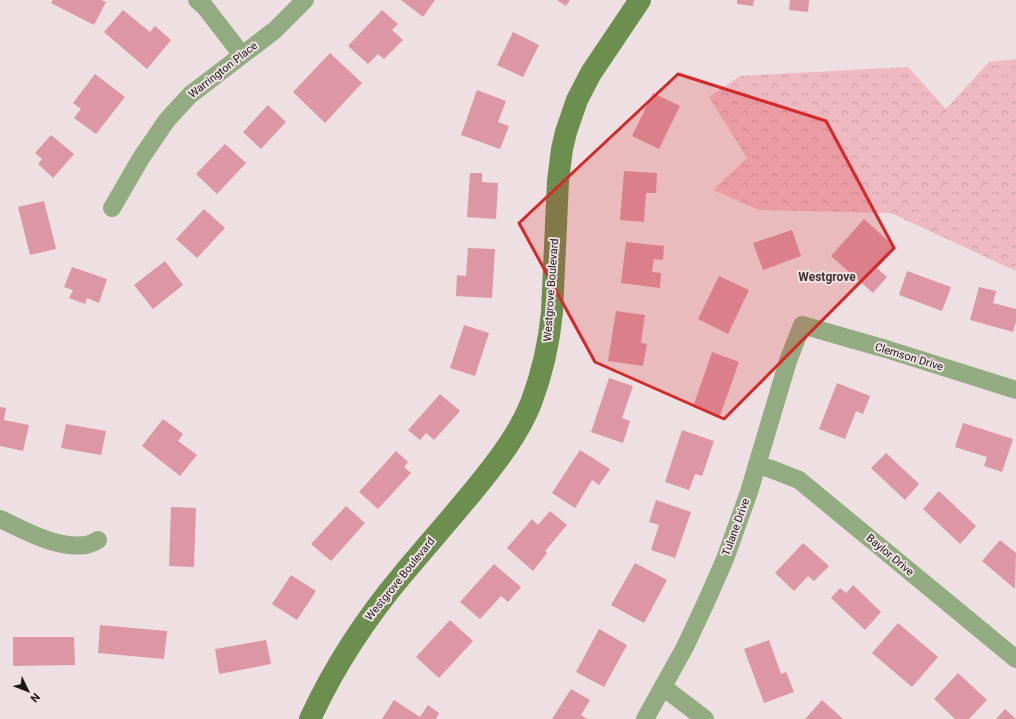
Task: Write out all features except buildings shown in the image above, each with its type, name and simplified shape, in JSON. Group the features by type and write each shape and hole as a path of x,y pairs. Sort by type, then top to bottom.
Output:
{"street":[{"path":"197,0 205,7 242,55"},
{"name":"Warrington Place","path":"112,208 141,158 167,120 190,95 275,30 305,0"},
{"name":"Westgrove Boulevard","path":"310,719 318,701 370,616 402,575 498,460 515,434 530,404 542,370 550,334 558,181 562,149 566,132 578,100 591,73 640,0"},
{"name":"Clemson Drive","path":"802,325 886,349 1016,390"},
{"name":"Tulane Drive","path":"645,719 685,647 722,566 749,492 788,361 802,325"},
{"name":"Baylor Drive","path":"757,465 799,480 1016,659"},
{"path":"0,519 58,543 87,545 98,540"},
{"path":"663,687 705,719"}],"highlighted area":[{"path":"678,74 826,121 894,248 724,419 595,362 519,223"}],"green space":[{"path":"1016,59 1016,270 891,213 759,210 713,190 747,158 709,97 740,76 908,67 946,109 989,62"}],"district":[{"name":"Westgrove","path":"827,277"}]}
